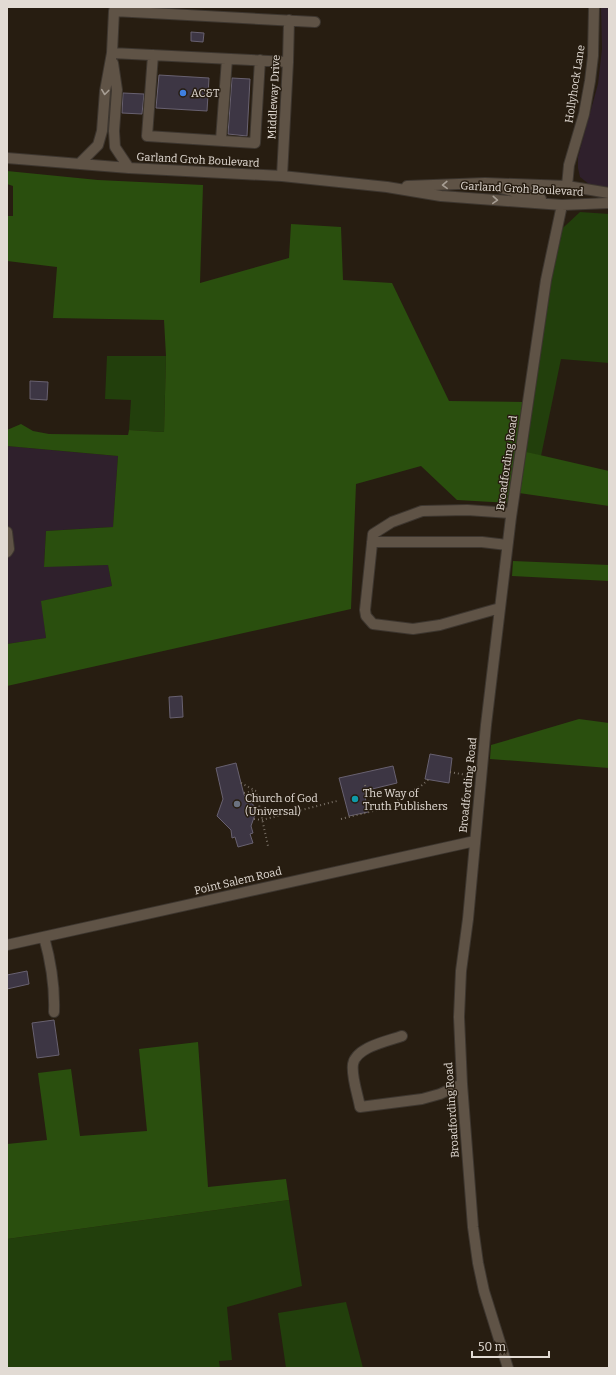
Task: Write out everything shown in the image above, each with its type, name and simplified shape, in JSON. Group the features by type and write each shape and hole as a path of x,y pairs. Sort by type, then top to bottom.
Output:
{"street":[{"name":"Hollyhock Lane","path":"567,186 569,165 584,114 590,81 593,56 594,7"},
{"path":"79,164 98,145 102,131 105,91 112,53 114,11 315,22"},
{"name":"Middleway Drive","path":"282,176 289,20"},
{"path":"112,53 288,62"},
{"path":"112,53 117,90 114,131 115,147 129,168"},
{"path":"153,55 147,136 255,143 260,60"},
{"path":"221,140 227,59"},
{"name":"Garland Groh Boulevard","path":"7,158 129,168 282,176 387,187 441,196 562,205 609,203"},
{"name":"Garland Groh Boulevard","path":"387,187 485,183 567,186 609,193"},
{"path":"485,183 562,205 609,197"},
{"name":"Broadfording Road","path":"508,1368 486,1298 478,1263 473,1227 462,1084 459,1009 461,971 468,919 481,778 507,545 546,280 562,205"},
{"path":"500,608 440,625 413,629 373,624 366,616 364,610 373,534 379,529 392,522 422,511 468,510 511,514"},
{"path":"7,532 9,549 7,552"},
{"path":"372,542 482,542 507,545"},
{"name":"Point Salem Road","path":"7,945 475,841"},
{"path":"44,937 52,966 55,991 54,1012"},
{"path":"402,1036 370,1047 357,1056 353,1063 353,1072 360,1107 422,1099 440,1094 462,1084"}],"path":[{"path":"450,772 481,778"},
{"path":"341,819 385,808 429,780"},
{"path":"241,783 256,791"},
{"path":"365,786 370,812"},
{"path":"244,793 256,791"},
{"path":"256,791 268,846"},
{"path":"254,819 262,820 337,801"}],"shaded area":[{"path":"601,7 609,7 609,187 590,185 580,177 578,168 578,157 598,84 602,49"},
{"path":"7,446 118,456 113,527 46,531 44,566 108,565 112,586 42,601 46,638 7,644"}],"green space":[{"path":"7,171 98,180 203,185 200,283 289,258 291,224 341,227 343,280 392,283 449,401 525,402 518,450 609,471 609,506 512,492 510,503 457,500 421,466 356,484 351,609 7,686 7,644 46,638 41,601 112,586 108,565 44,567 46,531 113,527 118,456 7,446 7,430 21,424 33,431 49,434 128,435 129,430 164,432 166,356 164,320 53,318 57,267 7,261 7,216 13,216 13,186 7,184"},
{"path":"580,212 609,214 609,363 561,359 541,456 518,450 551,239"},
{"path":"107,356 166,356 164,432 129,430 131,400 105,399"},
{"path":"513,561 609,565 609,581 512,576"},
{"path":"579,719 609,723 609,768 490,759 491,745"},
{"path":"198,1042 208,1187 286,1179 289,1200 7,1239 7,1144 47,1140 38,1073 71,1069 80,1136 147,1131 139,1049"},
{"path":"289,1200 302,1286 227,1307 232,1360 219,1361 220,1368 7,1368 7,1239"},
{"path":"346,1302 363,1368 286,1368 278,1313"}],"building":[{"path":"191,32 204,33 203,42 191,41"},
{"name":"AC&T","path":"159,75 209,78 207,111 156,108"},
{"name":"AC&T","path":"232,78 250,79 247,136 228,134"},
{"path":"123,93 144,94 142,114 122,113"},
{"path":"30,381 48,382 47,400 30,399"},
{"path":"182,696 183,717 170,718 169,697"},
{"path":"430,754 452,758 449,783 425,779"},
{"name":"Church of God (Universal)","path":"236,763 244,795 257,809 251,826 253,833 250,834 253,843 238,847 235,837 232,838 231,830 217,816 223,799 216,768"},
{"path":"393,766 397,783 364,791 368,812 349,816 339,778"},
{"path":"27,971 29,984 7,989 7,975"},
{"path":"54,1020 59,1055 37,1058 32,1023"}],"place":[{"name":"AC&T","path":"183,93"},
{"name":"The Way of Truth Publishers","path":"355,799"},
{"name":"Church of God (Universal)","path":"237,804"}]}
